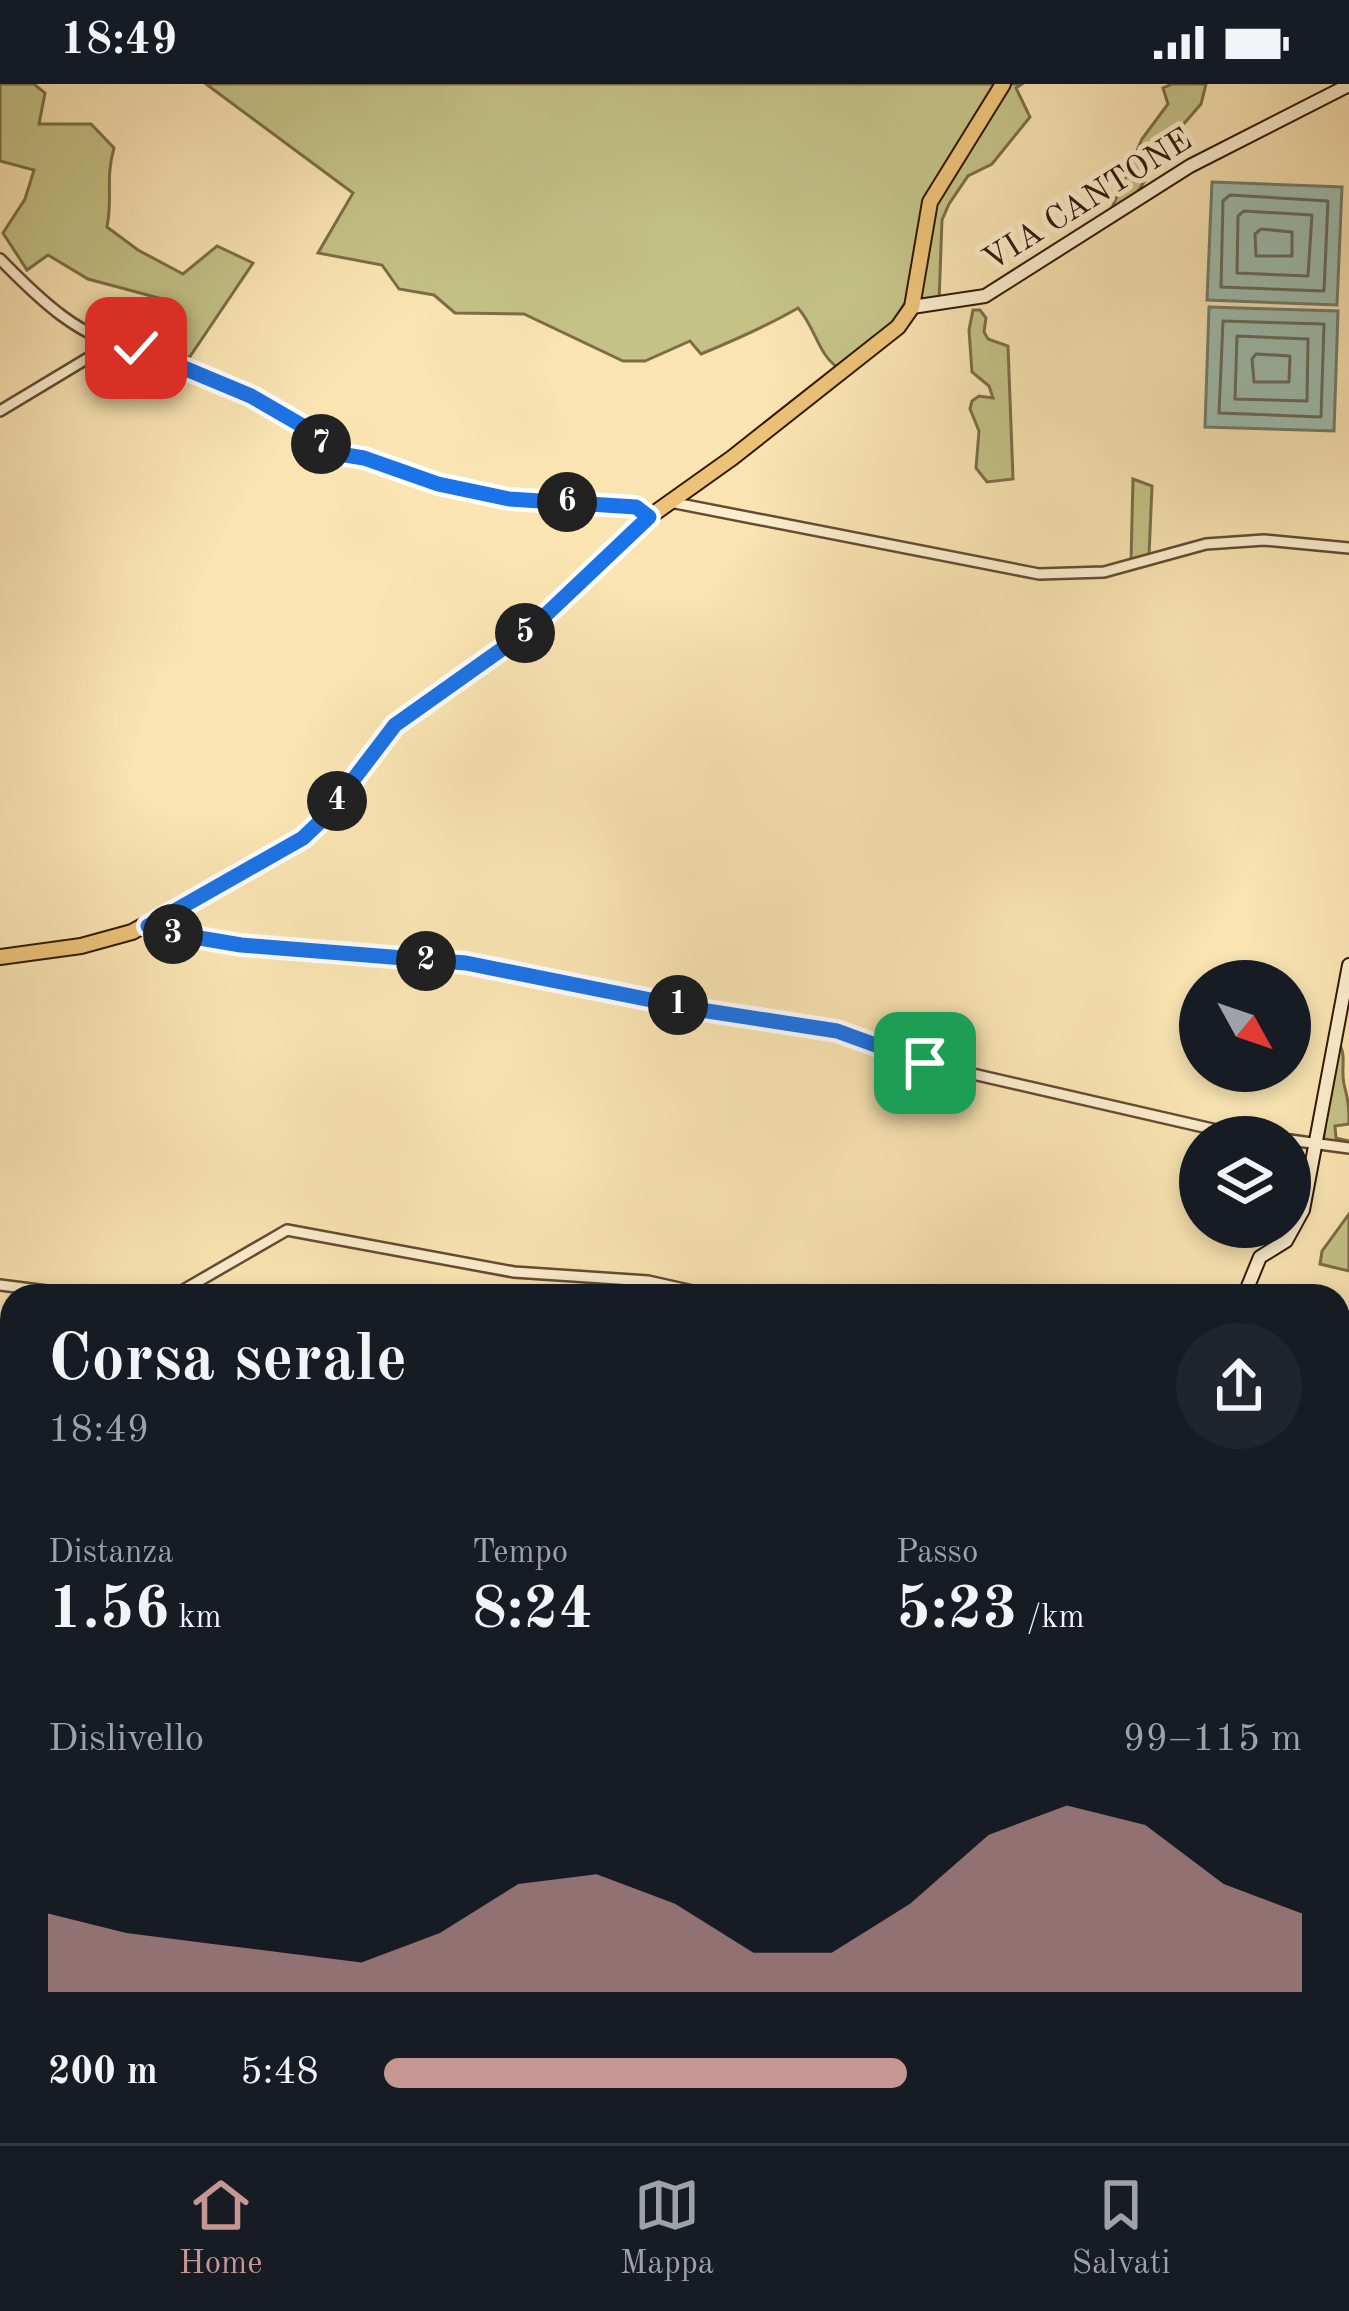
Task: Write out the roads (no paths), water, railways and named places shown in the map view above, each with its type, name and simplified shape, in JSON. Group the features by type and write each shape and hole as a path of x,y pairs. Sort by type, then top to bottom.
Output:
{"main road":[{"path":"0,958 101,942 148,926 303,838 324,818 395,725 533,627 649,517 858,362 898,327 912,307 930,202 1003,84"},
{"name":"VIA CANTONE","path":"912,307 986,296 1190,166 1349,85"},
{"path":"1249,1284 1260,1257 1286,1241 1298,1222 1318,1146 1349,964"}],"street":[{"path":"0,260 59,313 117,346"},
{"path":"0,410 104,350 136,348 251,396 301,425 333,453 489,495 636,507 649,517"},
{"path":"670,502 1039,574 1105,572 1206,544 1264,540 1349,548"},
{"path":"148,926 241,945 466,963 701,1010 837,1031 925,1063 1179,1120"},
{"path":"1311,1144 1349,1148"},
{"path":"193,1284 279,1233 293,1230 514,1272 661,1284"}],"water":[{"path":"1212,182 1342,187 1337,305 1207,300"},
{"path":"1209,307 1338,311 1334,431 1205,427"}]}
